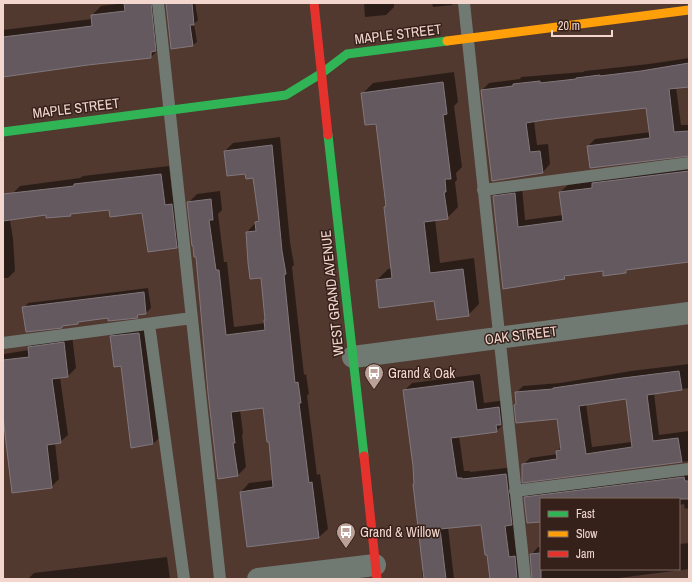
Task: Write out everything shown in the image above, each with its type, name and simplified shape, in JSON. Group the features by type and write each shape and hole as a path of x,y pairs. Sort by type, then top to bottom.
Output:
{"street":[{"name":"WEST GRAND AVENUE","path":"314,3 376,572"},
{"name":"MAPLE STREET","path":"3,132 286,95 322,73 347,54 689,10"},
{"name":"OAK STREET","path":"353,357 689,314"},
{"path":"258,579 376,572"}],"lane":[{"path":"158,3 220,579"},
{"path":"464,3 525,579"},
{"path":"483,190 689,163"},
{"path":"3,343 192,318"},
{"path":"150,324 184,579"},
{"path":"515,491 689,469"}],"building":[{"path":"124,3 151,3 156,51 151,52 151,58 3,77 3,37 92,26 91,15 125,11"},
{"path":"166,3 192,3 194,25 190,25 193,46 171,49"},
{"path":"689,63 689,87 669,89 674,132 689,131 689,156 590,168 587,146 650,138 646,108 544,120 526,123 530,152 540,151 543,173 492,181 481,90 513,86 513,84 576,79"},
{"path":"443,82 447,114 443,115 451,179 445,179 446,192 444,192 448,219 424,222 430,273 463,269 469,316 437,320 434,301 379,308 376,280 392,278 384,207 386,206 376,124 365,125 361,93"},
{"path":"272,145 282,251 286,274 284,275 295,383 298,382 301,403 299,403 309,483 312,482 319,538 247,547 240,492 273,487 269,442 267,442 263,408 231,412 235,443 233,443 238,476 218,479 208,393 196,257 194,257 192,246 187,202 211,199 213,220 209,220 216,270 219,270 226,335 265,330 261,278 250,279 248,263 246,232 256,231 255,222 259,221 253,178 246,179 245,174 227,176 224,151"},
{"path":"689,171 689,262 626,270 626,273 603,276 603,271 564,276 565,279 503,289 493,196 515,193 518,227 563,221 559,192 592,188 592,183"},
{"path":"161,174 165,205 172,204 177,248 148,252 142,213 110,217 109,210 70,214 71,216 46,218 46,215 3,221 3,194"},
{"path":"144,292 146,314 137,315 138,318 108,321 108,318 78,322 78,324 62,326 62,328 26,332 22,307"},
{"path":"139,333 153,444 131,448 121,366 114,367 110,336"},
{"path":"64,342 68,377 52,379 61,443 47,445 52,488 12,493 3,417 3,360 29,357 28,347"},
{"path":"679,371 682,390 647,395 653,441 678,438 682,462 522,483 522,464 557,459 556,451 561,450 557,419 516,423 514,405 516,404 515,392 553,389","holes":["626,399 632,447 586,454 579,406"]},
{"path":"473,381 477,410 499,407 501,425 496,425 497,432 451,438 457,478 463,479 506,474 512,525 505,526 509,557 515,556 517,579 490,579 481,525 440,529 446,579 424,579 413,484 413,466 403,390"},
{"path":"684,477 685,481 689,481 689,499 540,498 540,522 527,523 524,497"},
{"path":"540,553 541,579 532,579 530,554"}],"traffic: fast":[{"path":"3,132 286,95 322,73 347,54 447,41"},
{"path":"328,135 364,456"}],"traffic: slow":[{"path":"447,41 689,10"}],"traffic: jam":[{"path":"314,3 328,135"},
{"path":"364,456 377,579"}],"place":[{"name":"Grand & Oak","path":"374,390"},
{"name":"Grand & Willow","path":"346,549"}]}
